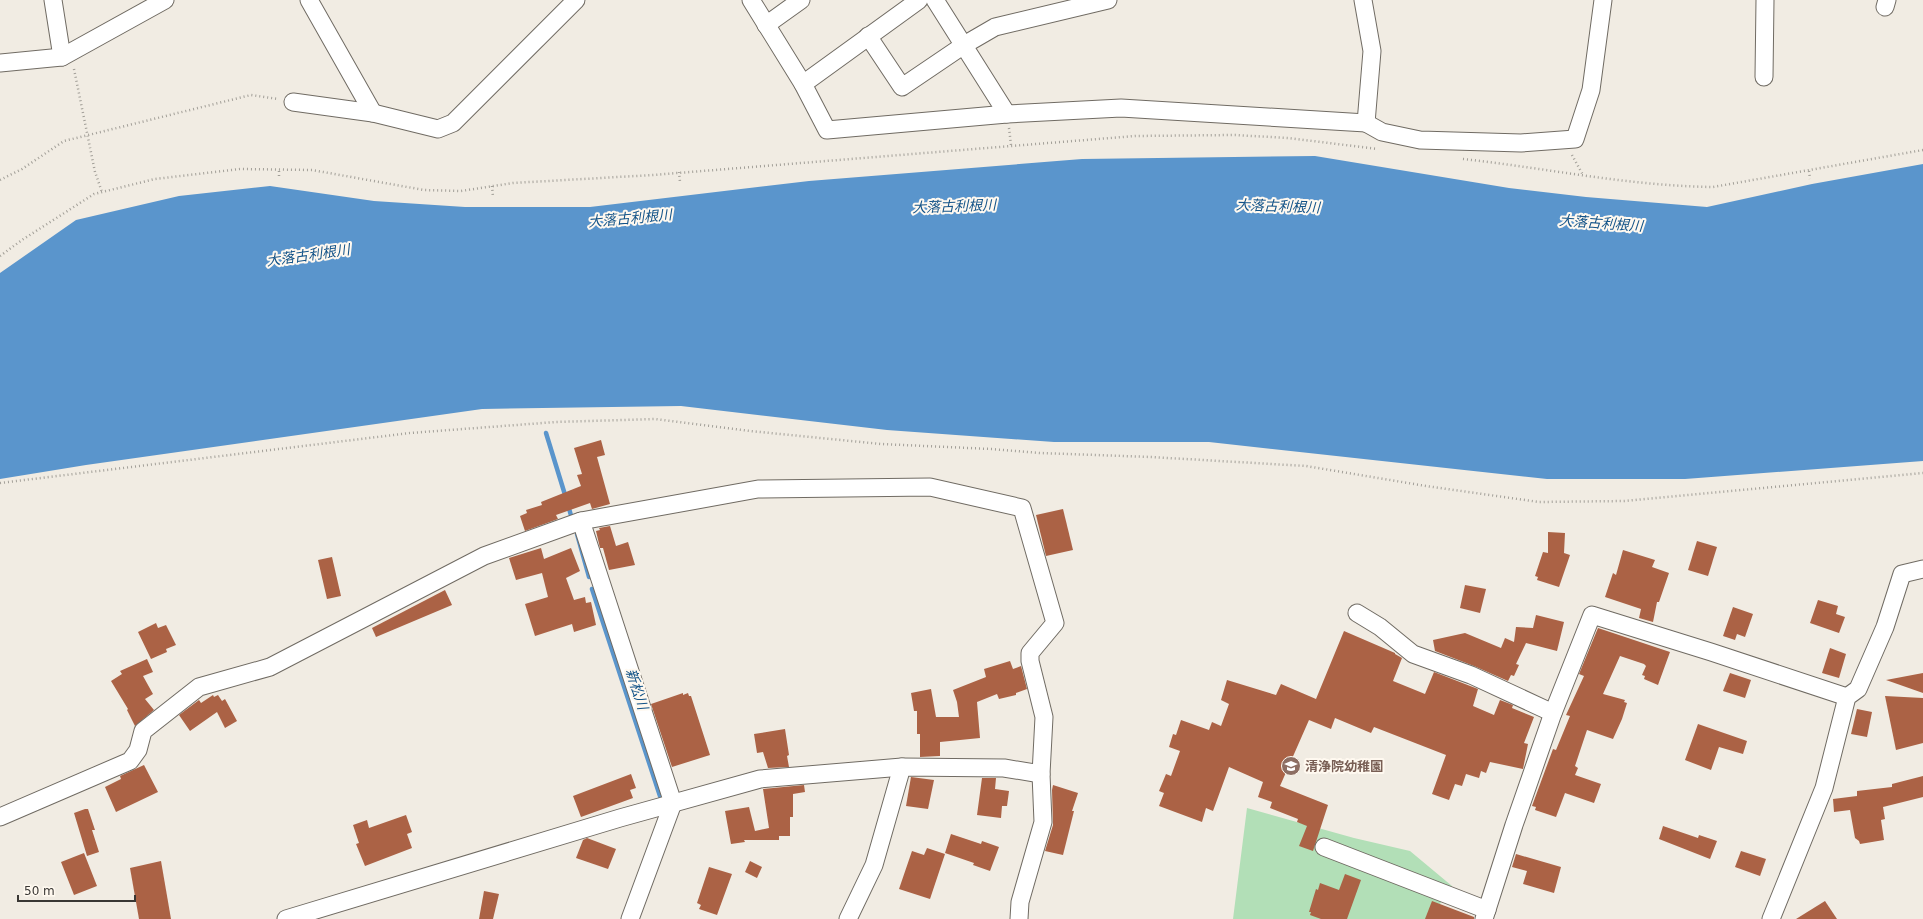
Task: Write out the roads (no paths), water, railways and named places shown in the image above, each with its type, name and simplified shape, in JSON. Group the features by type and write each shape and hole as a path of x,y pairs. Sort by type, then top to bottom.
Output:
{"street":[{"path":"53,0 66,55"},
{"path":"0,63 66,55 165,0"},
{"path":"308,0 373,113"},
{"path":"292,102 373,113 438,129 454,123 576,0"},
{"path":"751,0 803,84 827,130 1007,114 1121,108 1366,123 1382,132 1420,140 1521,143 1575,139 1591,90 1603,0"},
{"path":"766,25 801,0"},
{"path":"803,84 919,0"},
{"path":"935,0 1007,114"},
{"path":"868,36 902,87 964,45 995,27 1108,0"},
{"path":"1363,0 1372,51 1366,123"},
{"path":"1764,77 1765,0"},
{"path":"0,817 130,761 138,750 143,730 198,687 270,667 392,606 484,556 581,521 758,489 930,487 1022,508 1055,623 1030,653 1030,661 1044,717 1041,774 1043,822 1020,902 1019,919"},
{"path":"581,521 673,803 630,919"},
{"path":"1771,919 1824,788 1848,697 1858,689 1885,627 1902,574 1923,569"},
{"path":"1357,613 1380,627 1413,654 1471,675 1553,714"},
{"path":"1324,847 1486,915 1514,825 1553,714 1592,615 1848,697"},
{"path":"286,919 673,803 760,779 902,767 1004,768 1041,774"},
{"path":"848,919 874,865 902,767"}],"water":[{"name":"大落古利根川","path":"1315,156 1509,188 1586,197 1707,207 1812,184 1923,164 1923,461 1685,479 1547,479 1209,442 1054,442 887,430 681,406 482,409 86,465 0,479 0,273 76,220 179,196 270,186 374,201 465,207 590,207 809,181 1082,159"}],"waterway":[{"name":"新松川","path":"546,433 566,498"},
{"name":"新松川","path":"568,505 572,519"},
{"name":"新松川","path":"577,534 589,577"},
{"name":"新松川","path":"592,589 660,796"}],"place":[{"name":"清浄院幼稚園","path":"1291,766"}]}
